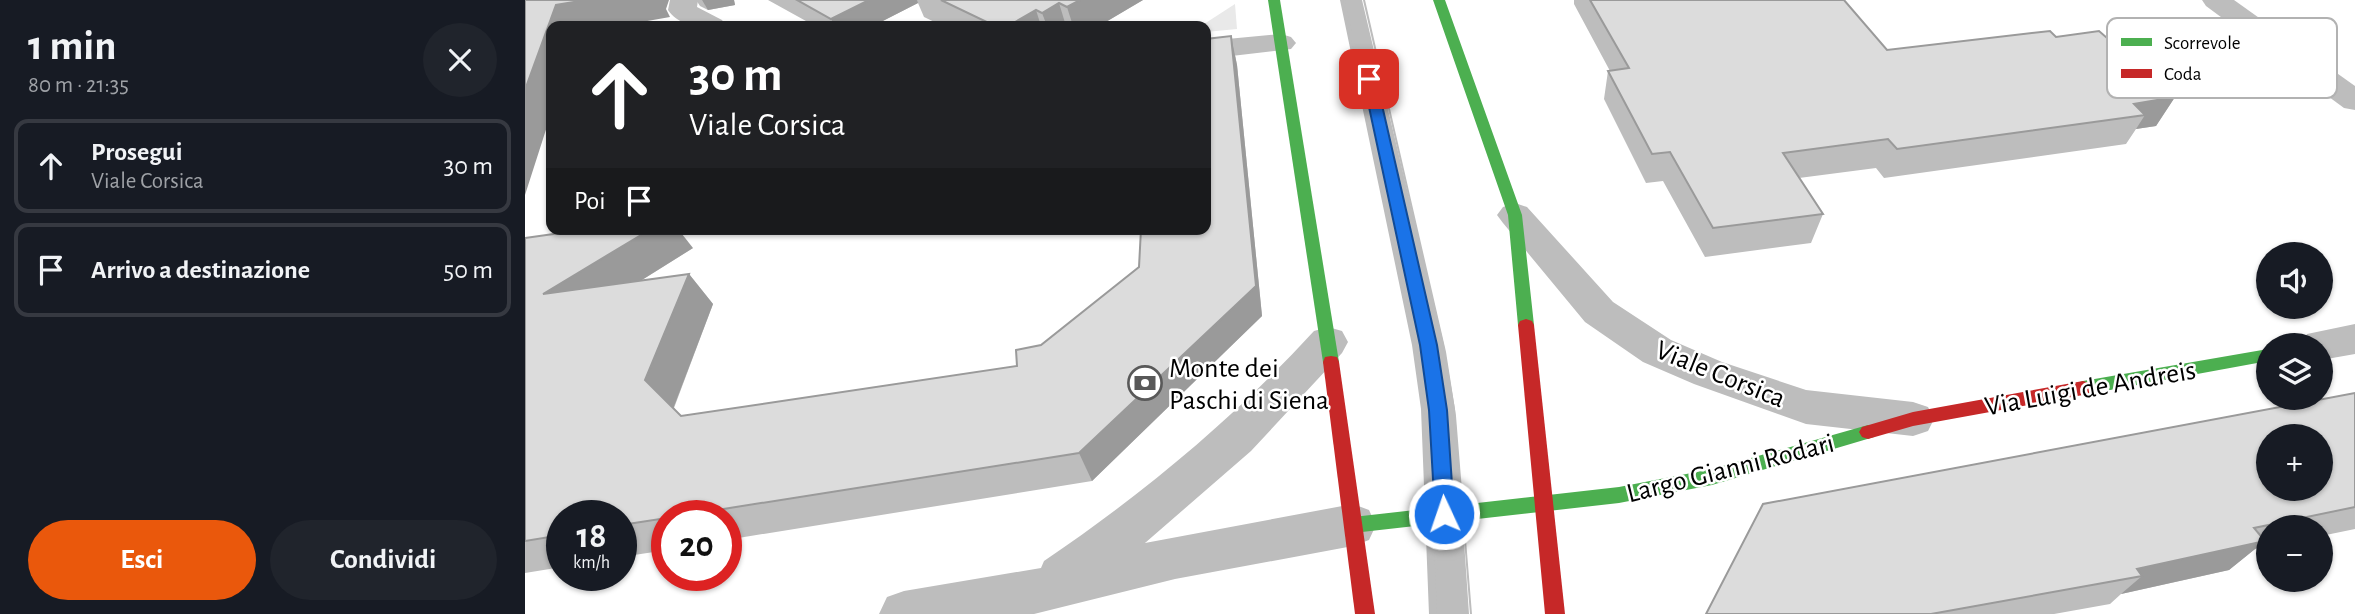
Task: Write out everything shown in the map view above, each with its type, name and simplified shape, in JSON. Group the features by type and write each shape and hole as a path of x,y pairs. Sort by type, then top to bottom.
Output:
{"main road":[{"path":"1274,0 1328,342 1365,614"},
{"name":"Viale Corsica","path":"1439,0 1515,215"},
{"path":"1515,215 1546,503 1555,614"},
{"name":"Via Luigi de Andreis","path":"1913,419 2256,357"},
{"name":"Largo Gianni Rodari","path":"1353,525 1619,495 1712,477 1913,419"}],"street":[{"path":"684,0 682,10 703,21"},
{"path":"2216,0 2241,18"},
{"path":"1211,50 1281,43"},
{"path":"2337,88 2355,101"},
{"name":"Viale Corsica","path":"1515,215 1599,312 1657,351 1708,373 1806,407 1913,419"},
{"path":"2333,343 2355,339"},
{"path":"1042,590 1126,532 1194,475 1295,380 1328,342"},
{"path":"904,614 1042,590 1175,557 1353,525"}],"lane":[{"path":"1351,0 1422,316 1438,410 1449,614"}],"shaded area":[{"path":"1235,4 1237,29 1211,32 1211,21 1209,21"}],"building":[{"path":"525,0 586,0 556,5 550,21 546,21 546,32 525,90"},
{"path":"797,0 869,0 831,19"},
{"path":"941,0 1080,0 1067,7 1059,3 1042,13 1036,10 1017,21 985,21"},
{"path":"1590,0 1844,0 1887,50 2050,31 2056,37 2099,31 2107,38 2107,98 2169,98 2134,104 2145,115 1897,149 1888,139 1783,153 1823,214 1713,228 1670,152 1652,154 1608,71 1629,68"},
{"path":"1231,36 1256,286 1079,453 742,506 742,500 651,500 651,520 637,523 637,500 546,500 546,538 525,541 525,238 546,235 641,235 543,294 689,274 645,380 681,416 1017,366 1016,350 1041,345 1139,267 1141,235 1211,235 1211,38"},
{"path":"2355,393 2355,507 2317,515 2256,515 2256,543 2137,569 2142,576 1931,614 1706,614 1763,504 2264,410 2333,410 2333,397"}],"tram line":[{"path":"1344,0 1419,355 1432,468 1438,614"},
{"path":"1364,0 1445,352 1455,416 1471,614"}],"traffic: fast":[{"path":"1274,0 1331,362"},
{"path":"1439,0 1515,215 1526,325"},
{"path":"2083,388 2256,357"},
{"path":"1546,503 1619,495 1712,477 1868,432"},
{"path":"1353,525 1546,503"}],"traffic: jam":[{"path":"1526,325 1555,614"},
{"path":"1331,362 1365,614"},
{"path":"1868,432 1913,419 2083,388"}],"place":[{"name":"Monte dei Paschi di Siena","path":"1145,383"}],"route":[{"path":"1369,79 1429,345 1438,410 1444,514"}]}
